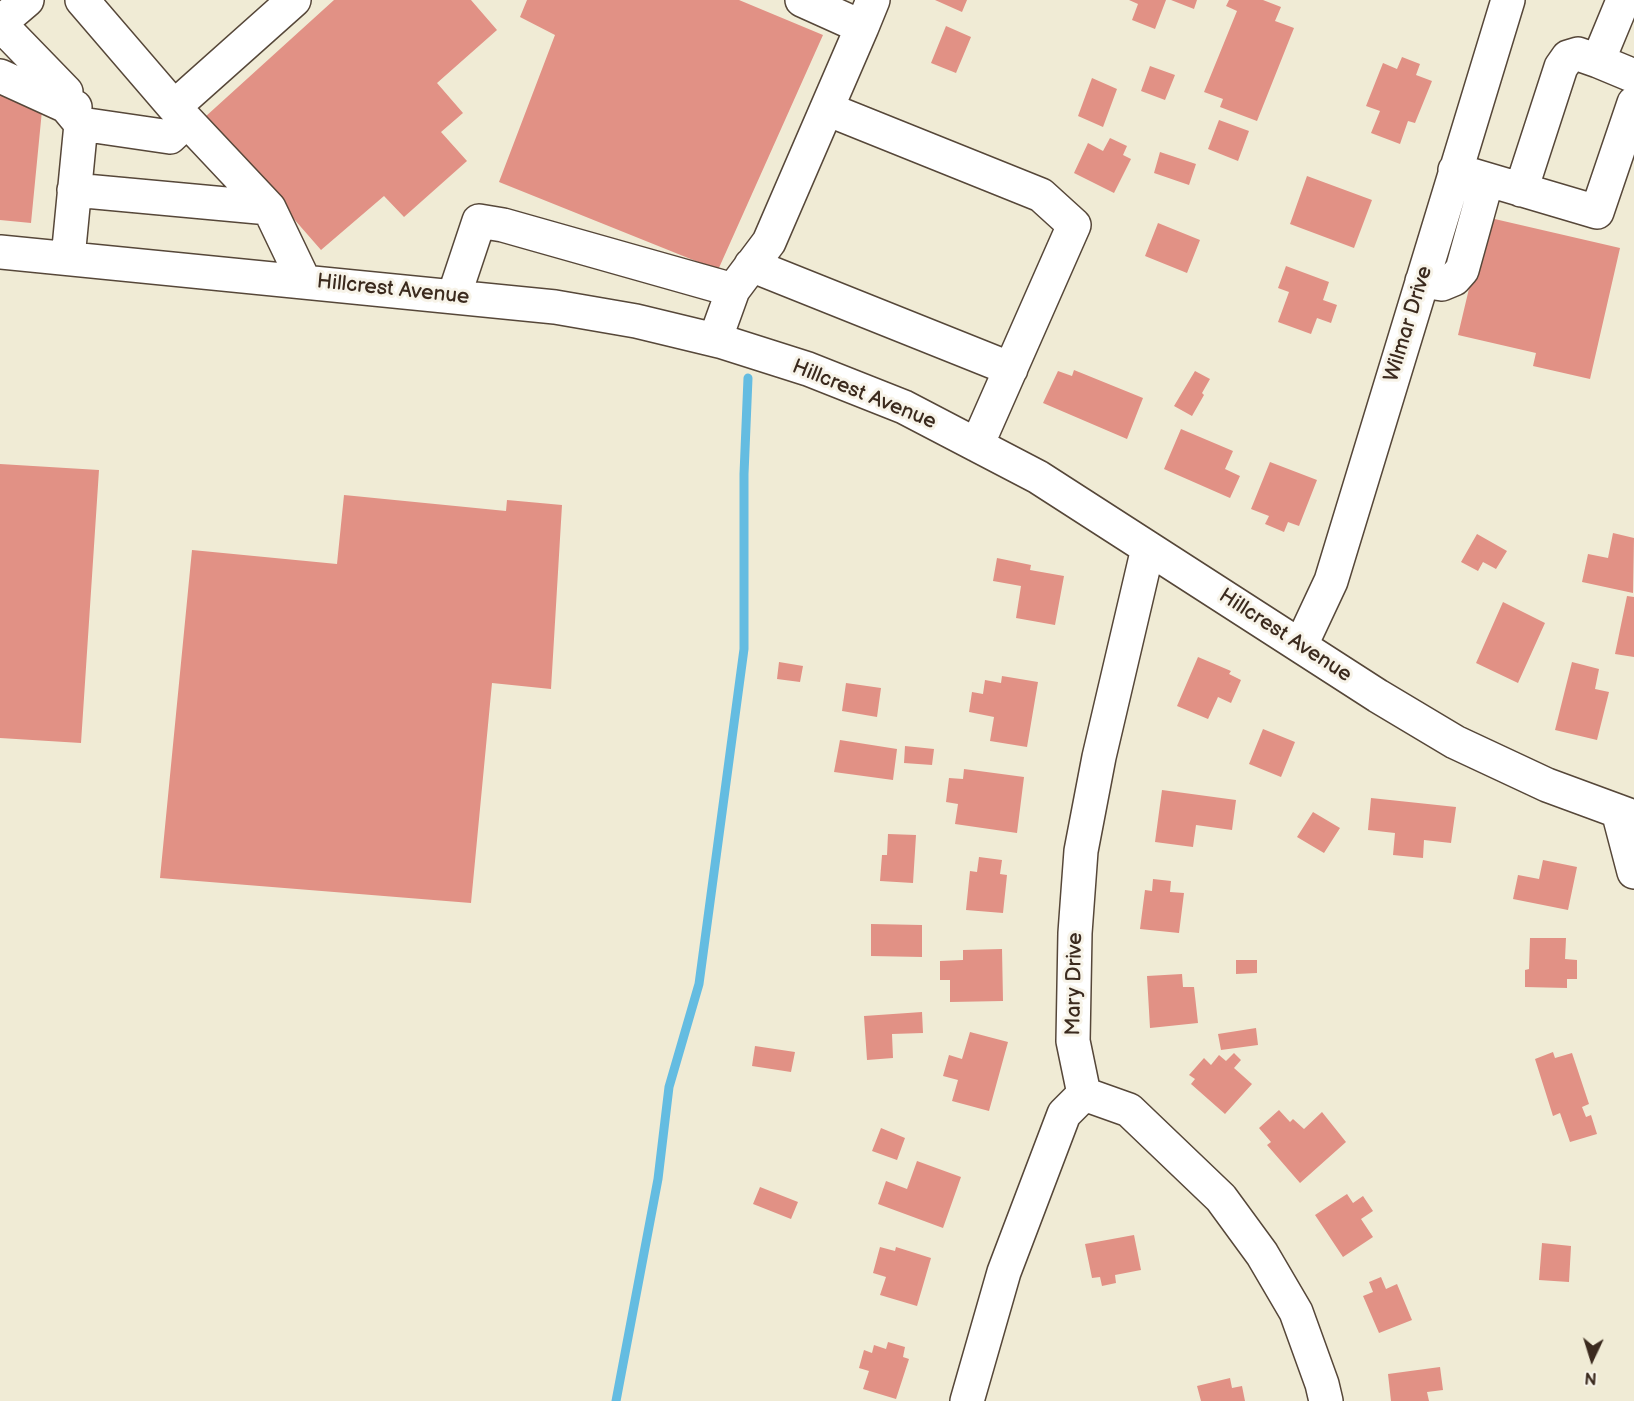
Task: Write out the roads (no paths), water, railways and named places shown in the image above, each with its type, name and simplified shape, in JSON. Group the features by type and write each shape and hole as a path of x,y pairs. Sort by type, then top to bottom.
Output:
{"street":[{"path":"27,0 0,24 66,92 73,115 74,189 68,258"},
{"path":"82,0 180,114 269,208 304,281"},
{"path":"0,76 73,115 170,137 180,114 294,0"},
{"path":"715,340 742,278 769,242 868,13 802,0"},
{"name":"Wilmar Drive","path":"1301,645 1331,581 1508,0"},
{"path":"1598,61 1624,4"},
{"path":"1521,190 1561,67 1568,57 1578,54 1634,76"},
{"path":"1455,170 1597,212 1634,103"},
{"path":"827,109 1041,195 1074,225 977,445"},
{"path":"1422,281 1442,284 1454,279 1462,270 1487,180"},
{"path":"74,189 269,208"},
{"path":"454,296 479,221 742,278 1011,369"},
{"name":"Hillcrest Avenue","path":"0,252 555,307 636,321 715,340 808,369 904,407 1038,477 1378,696 1455,742 1547,785 1626,814"},
{"name":"Mary Drive","path":"1084,1094 1073,1041 1075,933 1081,851 1099,757 1148,548"},
{"path":"1626,814 1634,872"},
{"path":"967,1401 1004,1272 1064,1114 1084,1094 1129,1110 1221,1198 1262,1254 1296,1312 1326,1401"}],"waterway":[{"path":"616,1401 658,1179 669,1087 699,984 744,649 744,474 748,378"}]}
